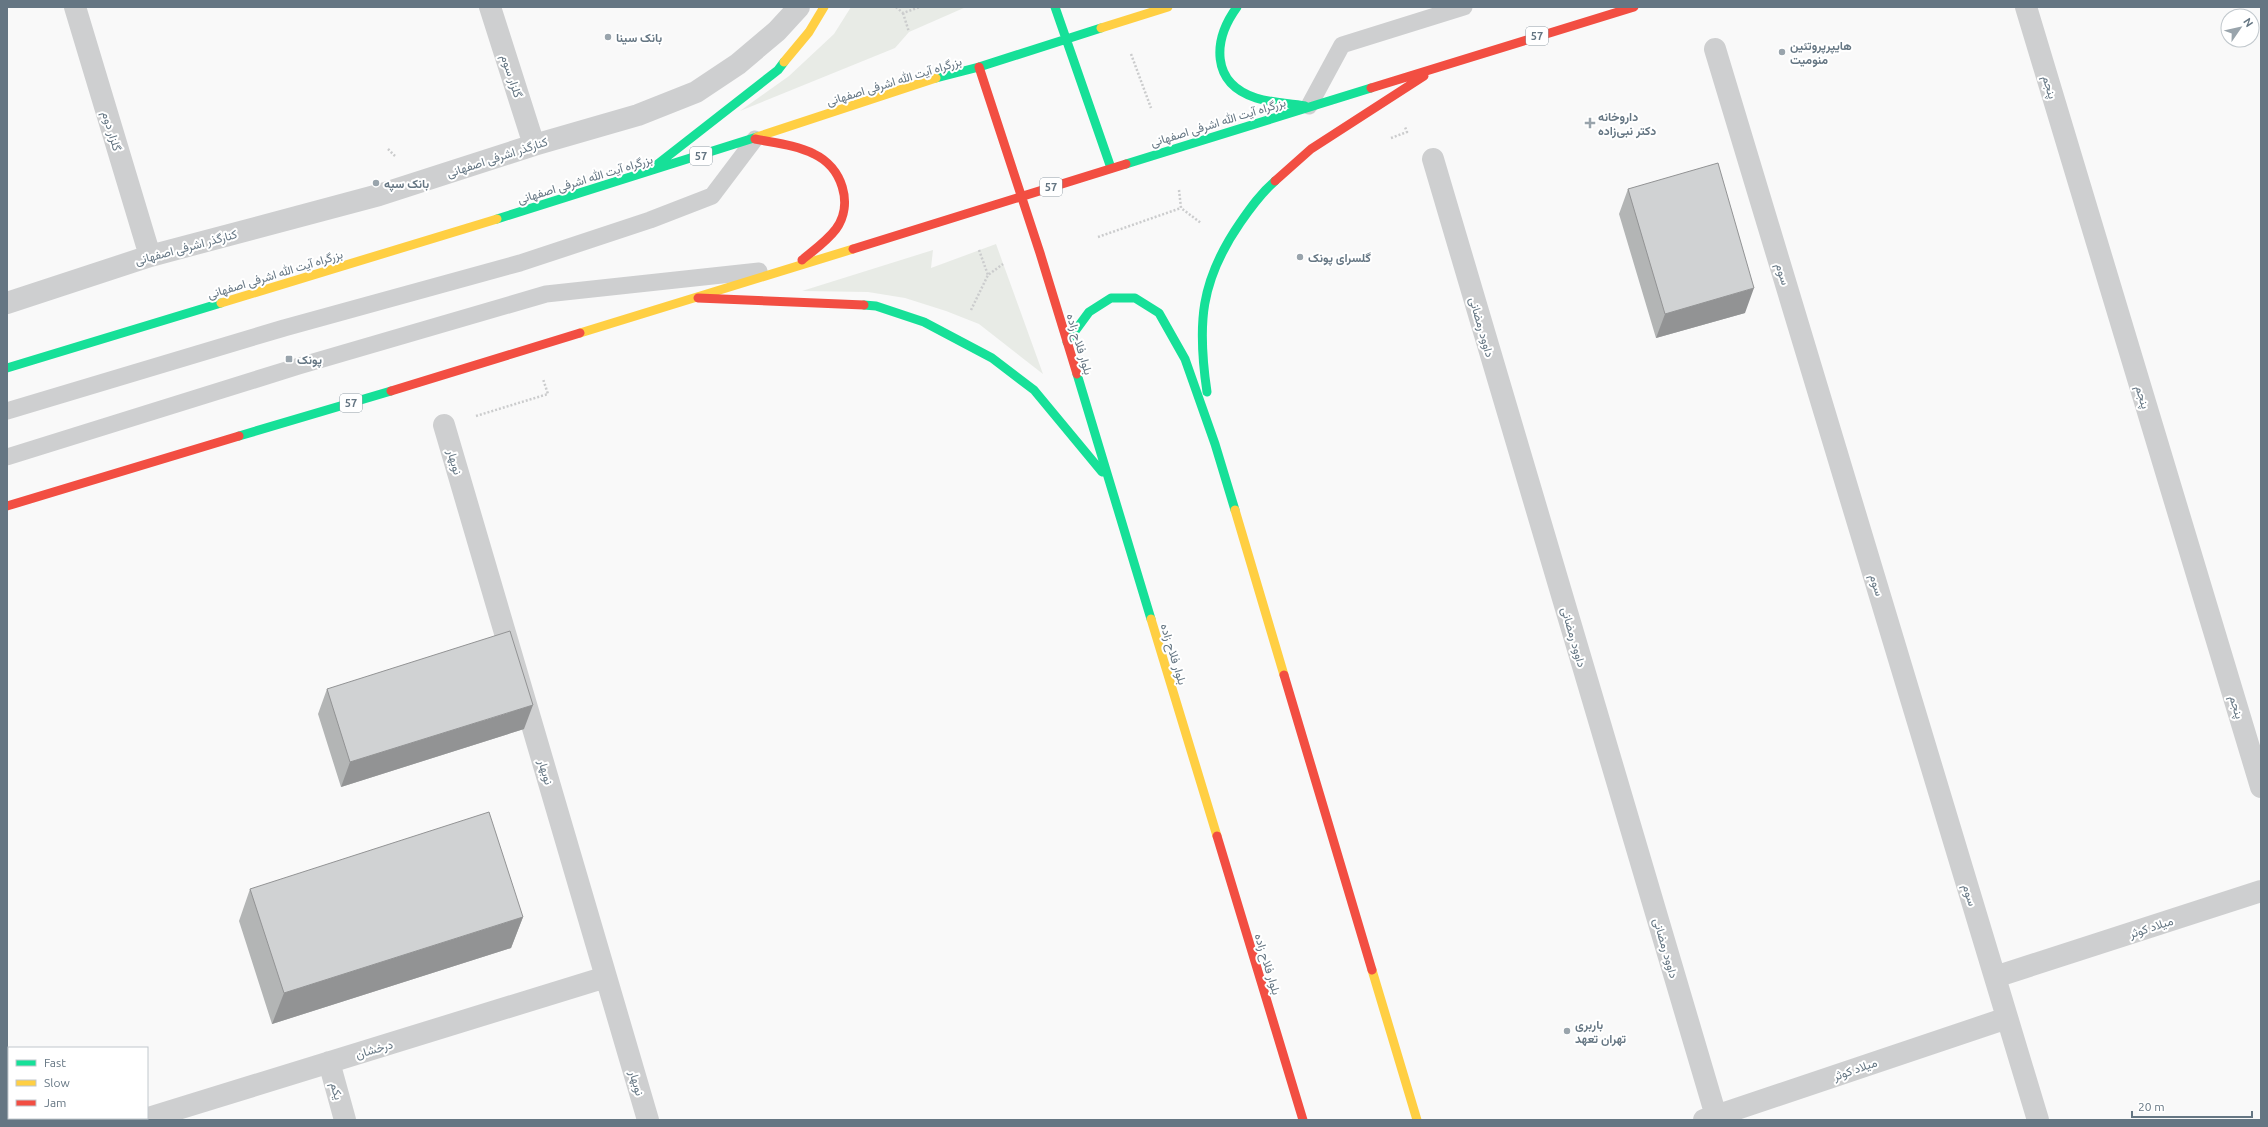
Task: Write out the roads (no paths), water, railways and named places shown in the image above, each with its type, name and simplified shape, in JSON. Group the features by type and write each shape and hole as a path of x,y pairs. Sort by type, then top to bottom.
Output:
{"main road":[{"path":"647,173 778,70 809,32 824,7"},
{"path":"1055,7 1111,168"},
{"name":"بزرگراه آیت الله اشرفی اصفهانی","path":"7,368 647,173 755,139 926,81 979,67 1168,7"},
{"path":"1237,7 1222,29 1218,43 1220,64 1230,81 1251,96 1309,106"},
{"name":"بزرگراه آیت الله اشرفی اصفهانی","path":"694,298 1309,106 1634,7"},
{"path":"1215,444 1201,352 1203,304 1212,272 1229,239 1261,193 1311,149 1439,66"},
{"name":"بلوار فلاح زاده","path":"979,67 1023,195 1303,1120"},
{"path":"755,139 802,149 824,159 840,179 846,199 844,218 829,237 793,267"},
{"path":"694,298 876,306 924,322 992,358 1034,390 1109,479"},
{"name":"57","path":"7,506 448,374 694,298"},
{"path":"1067,342 1089,312 1111,298 1135,298 1159,312 1185,359 1215,444 1416,1119"}],"street":[{"name":"گلزار دوم","path":"74,7 150,256"},
{"name":"گلزار سوم","path":"490,7 534,145"},
{"name":"کنارگذر اشرفی اصفهانی","path":"7,303 150,256 379,196 534,145 638,115 696,92 738,64 777,31 799,7"},
{"name":"پنجم","path":"2026,7 2261,787"},
{"name":"سوم","path":"1715,49 2038,1120"},
{"name":"داوود رمضانی","path":"1433,159 1710,1118"},
{"name":"نوبهار","path":"444,425 648,1120"},
{"name":"میلاد کوثر","path":"1995,977 2261,891"},
{"name":"درخشان","path":"148,1118 606,977"},
{"name":"میلاد کوثر","path":"1710,1118 2007,1018"},
{"name":"یکم","path":"329,1062 345,1120"}],"lane":[{"path":"1309,106 1342,44 1464,7"},
{"path":"7,410 284,328 520,263 650,220 712,196 755,139"},
{"path":"7,457 299,366 546,294 793,267"}],"place":[{"name":"بانک سینا","path":"608,37"},
{"name":"هایپرپروتئین منومیت","path":"1782,52"},
{"name":"داروخانه دکتر نبی‌زاده","path":"1590,123"},
{"name":"بانک سپه","path":"376,183"},
{"name":"گلسرای پونک","path":"1300,257"},
{"name":"پونک","path":"289,359"},
{"name":"باربری تهران تعهد","path":"1567,1031"}]}
